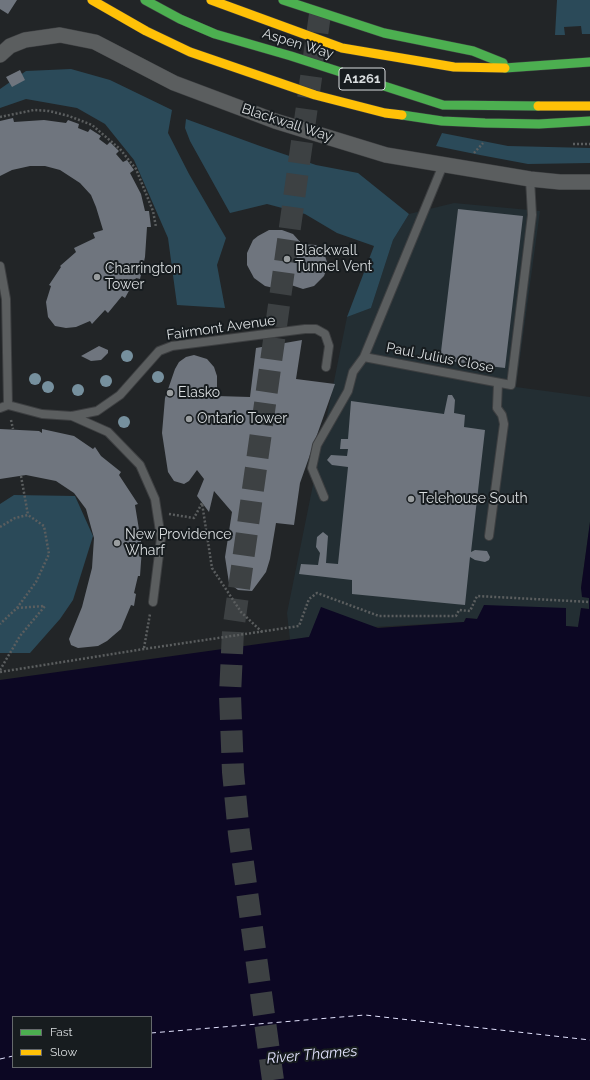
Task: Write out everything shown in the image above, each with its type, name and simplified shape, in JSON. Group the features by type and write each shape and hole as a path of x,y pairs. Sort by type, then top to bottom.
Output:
{"highway":[{"name":"A1261","path":"92,0 146,31 190,52 315,95 385,114 442,121 485,123 538,124 590,121"},
{"name":"Aspen Way","path":"145,0 180,19 215,34 291,56 443,105 590,106"},
{"name":"Aspen Way","path":"212,0 342,48 454,67 516,68 590,62"},
{"name":"A1261","path":"283,0 384,34 473,51 516,68"}],"street":[{"name":"Blackwall Way","path":"0,55 10,46 26,40 60,35 94,42 174,82 275,121 386,155 443,166 530,179 560,182 590,182"}],"lane":[{"name":"Paul Julius Close","path":"443,166 364,357 511,385 532,215 530,179"},
{"path":"0,266 6,299 8,405 0,408"},
{"name":"Fairmont Avenue","path":"8,405 42,414 72,416 97,411 120,395 159,351 172,346 305,329 316,329 325,334 329,346 326,367"},
{"path":"324,497 312,468 317,446 348,391 353,372 364,357"},
{"path":"489,536 504,424 502,415 497,408 498,383"},
{"path":"72,416 108,432 140,465 155,499 161,538 153,602"}],"path":[{"path":"0,117 34,110 49,111 69,116 92,126 120,149 136,169 153,211 156,227"},
{"path":"468,170 469,161 474,152 485,142"},
{"path":"570,144 590,144"},
{"path":"0,624 17,608 36,582 49,554 44,526 28,515 21,476"},
{"path":"157,512 194,518 202,503 212,568 241,612 262,632"},
{"path":"0,527 15,518 28,515"},
{"path":"0,671 299,626 309,599 317,593 378,616 456,616 459,610 470,611 477,596 589,602"},
{"path":"144,649 153,602"},
{"path":"0,671 20,636 45,606 17,608"}],"shaded area":[{"path":"557,0 590,0 590,34 582,34 581,26 564,27 565,35 555,35"},
{"path":"71,69 110,80 172,110 168,133 189,174 226,238 217,265 225,308 177,305 168,238 134,160 105,124 77,108 26,99 0,108 0,89 26,71"},
{"path":"186,119 316,165 358,173 409,214 393,240 371,308 347,317 374,246 337,233 305,214 267,204 230,213 190,141 185,128"},
{"path":"442,133 508,146 590,148 590,163 528,164 436,146"},
{"path":"454,203 540,211 516,387 590,397 590,522 581,588 589,597 589,609 581,609 578,627 566,626 566,608 477,619 466,618 464,622 372,627 290,640 287,613 347,317 371,308 393,240 409,214"},
{"path":"14,495 75,496 93,536 73,600 60,619 30,653 0,653 0,504"}],"water":[{"name":"River Thames","path":"590,522 590,1080 0,1080 0,680 309,637 321,607 378,628 464,622 466,618 477,619 484,605 566,608 566,626 578,627 581,608 589,609 589,598 582,597 581,588"}],"building":[{"path":"0,0 17,0 8,14 0,9"},
{"path":"20,70 25,80 12,87 6,77"},
{"path":"13,118 14,122 44,120 66,123 68,120 79,124 78,128 88,132 90,129 101,136 99,139 107,145 110,142 119,151 116,154 123,162 127,160 134,170 130,173 141,194 145,211 149,211 151,227 147,227 145,257 140,279 136,278 125,298 122,296 108,313 105,310 92,324 90,321 76,327 66,328 55,326 48,317 46,302 51,286 49,285 61,267 60,266 76,252 74,248 95,238 93,233 103,230 96,207 91,195 80,183 60,170 45,166 30,166 12,170 0,176 0,121"},
{"path":"458,209 523,216 505,368 440,360"},
{"name":"Blackwall Tunnel Vent","path":"269,230 282,230 293,234 302,244 316,245 324,253 328,265 324,276 314,286 303,289 291,285 278,289 265,286 254,278 247,265 247,253 253,240"},
{"path":"302,340 296,379 335,384 300,483 294,525 276,523 270,559 266,572 252,591 238,590 229,583 225,557 232,512 214,491 209,512 197,496 204,479 197,470 189,481 184,484 174,481 168,472 162,433 165,398 179,362 186,357 194,355 207,359 214,367 217,376 217,396 250,397 256,348"},
{"path":"99,346 108,350 108,353 101,360 91,361 81,356"},
{"name":"Telehouse South","path":"448,395 452,395 455,400 454,413 465,415 464,427 485,430 471,552 475,550 487,551 490,557 489,560 485,562 475,560 470,557 465,605 352,594 352,580 299,574 301,564 318,565 320,553 316,547 317,537 323,532 328,536 326,563 338,564 348,467 332,465 327,460 331,455 347,456 348,449 340,449 341,439 348,439 351,401 444,414"},
{"name":"New Providence Wharf","path":"0,429 39,431 42,433 42,429 74,436 93,449 95,447 101,456 121,472 119,475 138,504 135,505 142,548 140,576 138,576 134,593 136,594 134,606 131,605 121,629 107,641 98,646 78,648 71,645 69,639 82,607 92,568 94,538 86,509 74,493 56,481 26,475 0,479"}],"ferry route":[{"path":"152,1033 365,1015 590,1040"},
{"path":"0,1059 12,1056"}],"tunnel":[{"path":"273,1080 239,834 233,772 230,695 233,631 322,0"}],"traffic: fast":[{"path":"145,0 180,19 215,34 291,56 443,105 538,106"},
{"path":"283,0 384,33 473,51 503,63"},
{"path":"505,68 590,62"},
{"path":"402,115 442,121 485,123 539,124 590,121"}],"traffic: slow":[{"path":"92,0 146,31 190,52 315,95 385,113 402,115"},
{"path":"211,0 342,48 454,67 505,68"},
{"path":"538,106 590,106"}],"place":[{"name":"Blackwall Tunnel Vent","path":"287,259"},
{"name":"Charrington Tower","path":"97,277"},
{"name":"Elasko","path":"170,393"},
{"name":"Ontario Tower","path":"189,419"},
{"name":"Telehouse South","path":"411,499"},
{"name":"New Providence Wharf","path":"117,543"}]}
